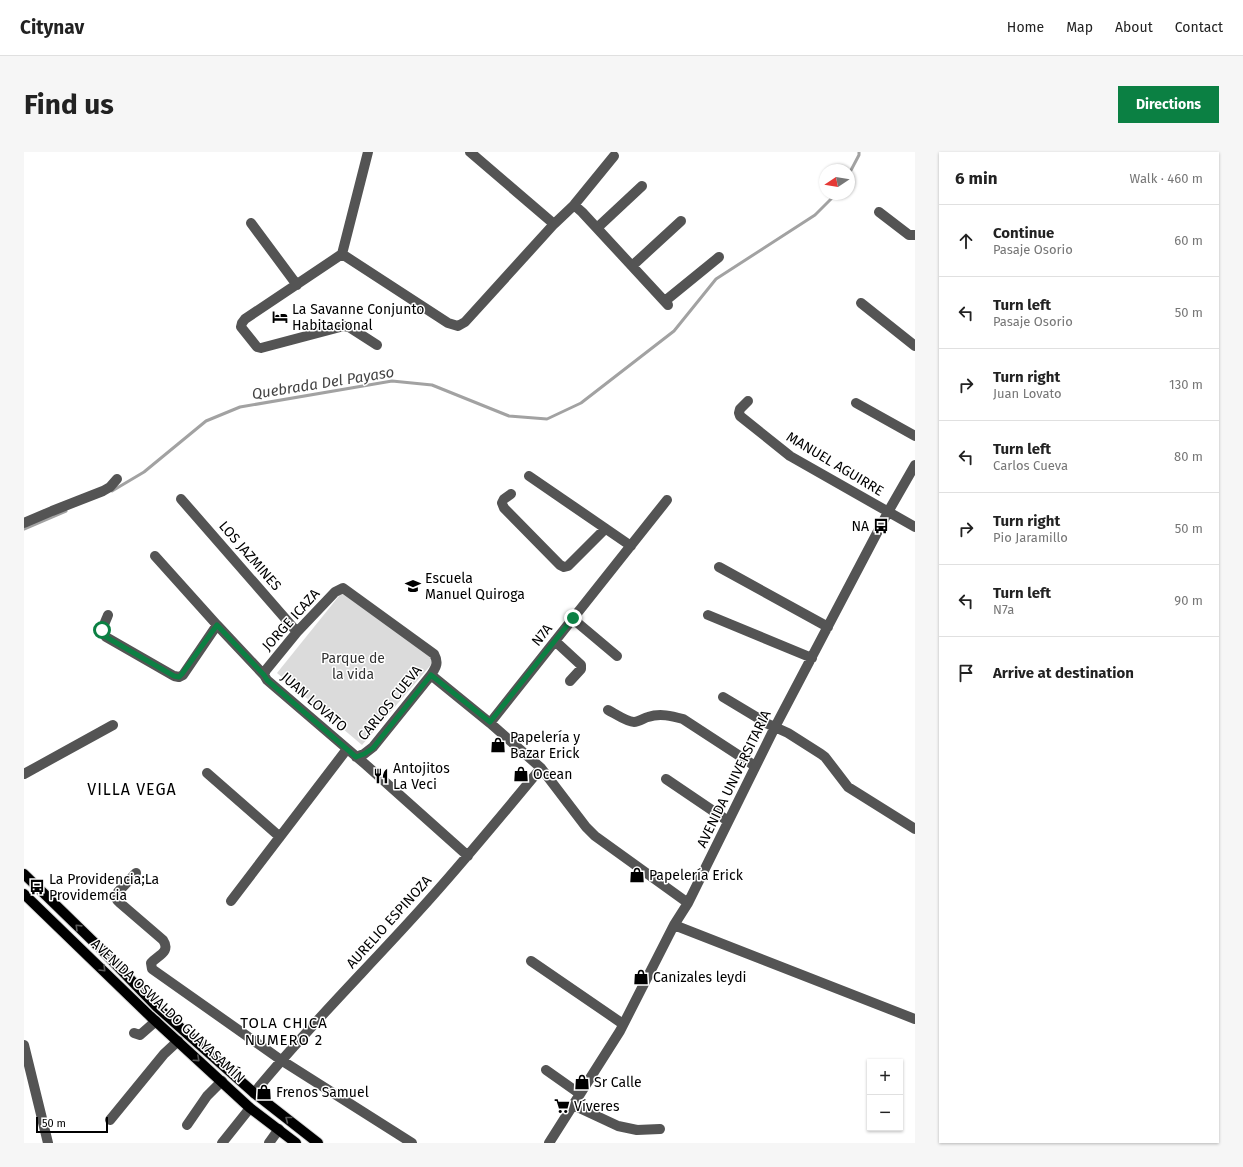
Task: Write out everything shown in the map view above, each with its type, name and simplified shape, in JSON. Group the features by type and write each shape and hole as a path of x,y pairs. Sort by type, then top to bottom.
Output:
{"main road":[{"name":"AVENIDA OSWALDO GUAYASAMÍN","path":"24,874 102,950 157,1007 254,1093 318,1143"},
{"name":"AVENIDA OSWALDO GUAYASAMÍN","path":"24,894 156,1021 250,1108 296,1143"}],"street":[{"path":"368,152 342,254 245,319 241,327 257,347 261,348 344,326 349,327 377,345"},
{"path":"470,152 554,224"},
{"path":"342,254 448,323 458,326 465,322 554,224 574,205 614,156"},
{"path":"597,228 642,186"},
{"path":"574,205 667,303 719,257"},
{"path":"879,212 909,235 915,235"},
{"path":"632,266 681,221"},
{"path":"251,223 297,285"},
{"path":"861,303 915,346"},
{"name":"MANUEL AGUIRRE","path":"748,401 740,409 740,416 780,448 796,459 915,527"},
{"path":"856,403 915,436"},
{"name":"AVENIDA UNIVERSITARIA","path":"549,1143 623,1024 674,925 688,903 775,727 888,512 914,468"},
{"path":"529,476 631,546"},
{"path":"24,523 52,510 104,491 110,487 116,479"},
{"path":"511,494 504,499 502,504 504,508 560,566 568,566 605,529"},
{"name":"LOS JAZMINES","path":"181,499 297,632"},
{"name":"N7A","path":"490,722 667,500"},
{"name":"JUAN LOVATO","path":"155,556 267,680 468,856"},
{"path":"719,567 828,627"},
{"name":"JORGE ICAZA","path":"264,675 266,670 297,632 335,592 343,588"},
{"name":"CARLOS CUEVA","path":"343,588 434,654 437,659 437,664 431,675 373,748 356,757"},
{"path":"108,615 102,630 106,637 174,676 179,677 217,625"},
{"path":"708,615 812,658"},
{"path":"573,618 617,656"},
{"path":"555,641 581,665 581,669 570,681"},
{"path":"431,675 490,722 541,768 586,827 596,836 688,903"},
{"path":"723,697 788,733 825,757 848,787 915,829"},
{"path":"608,710 633,722 660,715 673,716 683,719 755,766"},
{"path":"24,774 113,725"},
{"path":"231,901 347,749"},
{"name":"AURELIO ESPINOZA","path":"254,1093 281,1060 468,856 541,768"},
{"path":"207,773 280,838"},
{"path":"666,779 728,821"},
{"path":"136,872 118,892 117,900 166,944 165,951 151,963 152,969 281,1060 412,1143"},
{"path":"674,925 915,1019"},
{"path":"531,961 623,1024"},
{"path":"134,1033 140,1035 156,1021"},
{"path":"110,1120 164,1054 178,1041"},
{"path":"24,1045 48,1143"},
{"path":"546,1070 580,1094"},
{"path":"187,1125 208,1096 222,1081"},
{"path":"573,1105 618,1126 637,1130 660,1130"},
{"path":"222,1143 250,1108"},
{"path":"269,1143 279,1129"}],"green space":[{"name":"Parque de la vida","path":"343,591 435,660 362,745 277,673"}],"waterway":[{"name":"Quebrada Del Payaso","path":"854,164 859,152"},
{"name":"Quebrada Del Payaso","path":"112,491 144,472 206,421 240,407 392,381 432,385 509,416 547,419 581,403 674,331 716,279 815,215 830,200"},
{"name":"Quebrada Del Payaso","path":"24,529 66,511"}],"place":[{"name":"La Savanne Conjunto Habitacional","path":"280,317"},
{"name":"NA","path":"881,526"},
{"name":"Escuela Manuel Quiroga","path":"413,586"},
{"name":"Papelería y Bazar Erick","path":"498,745"},
{"name":"Ocean","path":"521,774"},
{"name":"Antojitos La Veci","path":"381,776"},
{"name":"Papelería Erick","path":"637,875"},
{"name":"La Providencia;La Providemcia","path":"37,887"},
{"name":"Canizales leydi","path":"641,977"},
{"name":"Sr Calle","path":"582,1082"},
{"name":"Frenos Samuel","path":"264,1092"},
{"name":"Víveres","path":"562,1106"}],"district":[{"name":"VILLA VEGA","path":"132,789"},
{"name":"TOLA CHICA NUMERO 2","path":"284,1032"}],"route":[{"path":"102,630 106,637 174,676 179,677 217,625 267,680 356,757 373,748 431,675 490,722 573,618"}]}
